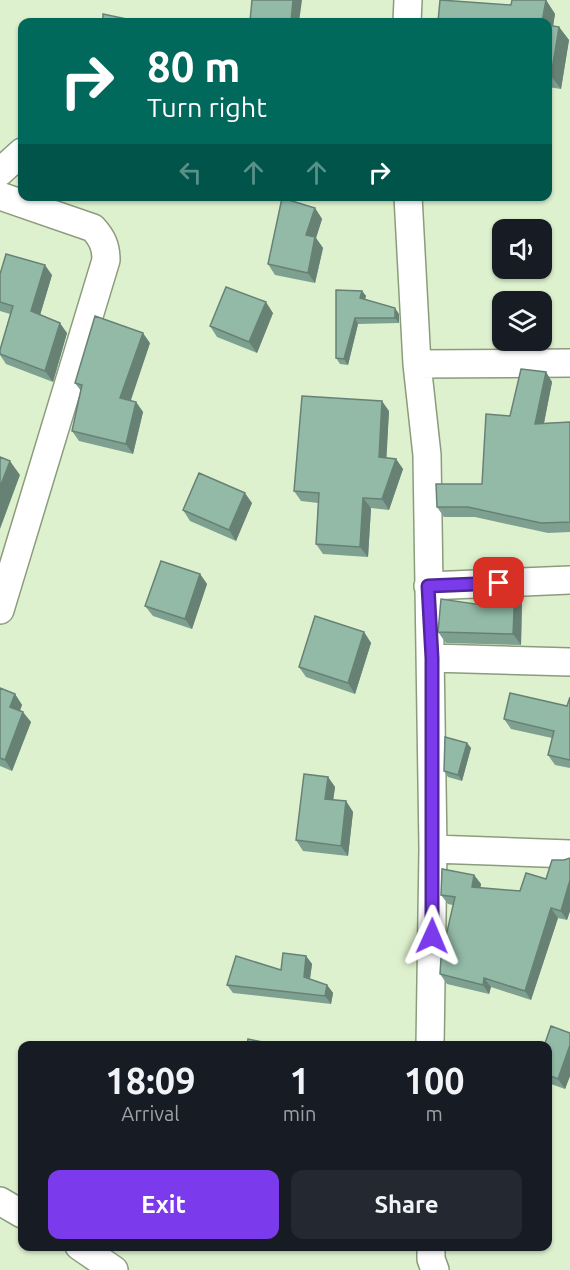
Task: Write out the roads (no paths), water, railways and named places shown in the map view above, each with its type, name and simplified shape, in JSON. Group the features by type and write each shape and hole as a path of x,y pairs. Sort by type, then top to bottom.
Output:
{"street":[{"path":"407,18 408,0"},
{"path":"0,172 18,156"},
{"path":"0,196 93,228 101,237 106,252 103,271 0,610"},
{"path":"408,201 417,364 428,455 433,849 430,1041"},
{"path":"417,364 570,363"},
{"path":"428,586 570,580"},
{"path":"432,658 570,662"},
{"path":"433,849 570,855"},
{"path":"0,1202 18,1212"},
{"path":"86,1251 114,1270"},
{"path":"431,1251 435,1270"}]}
